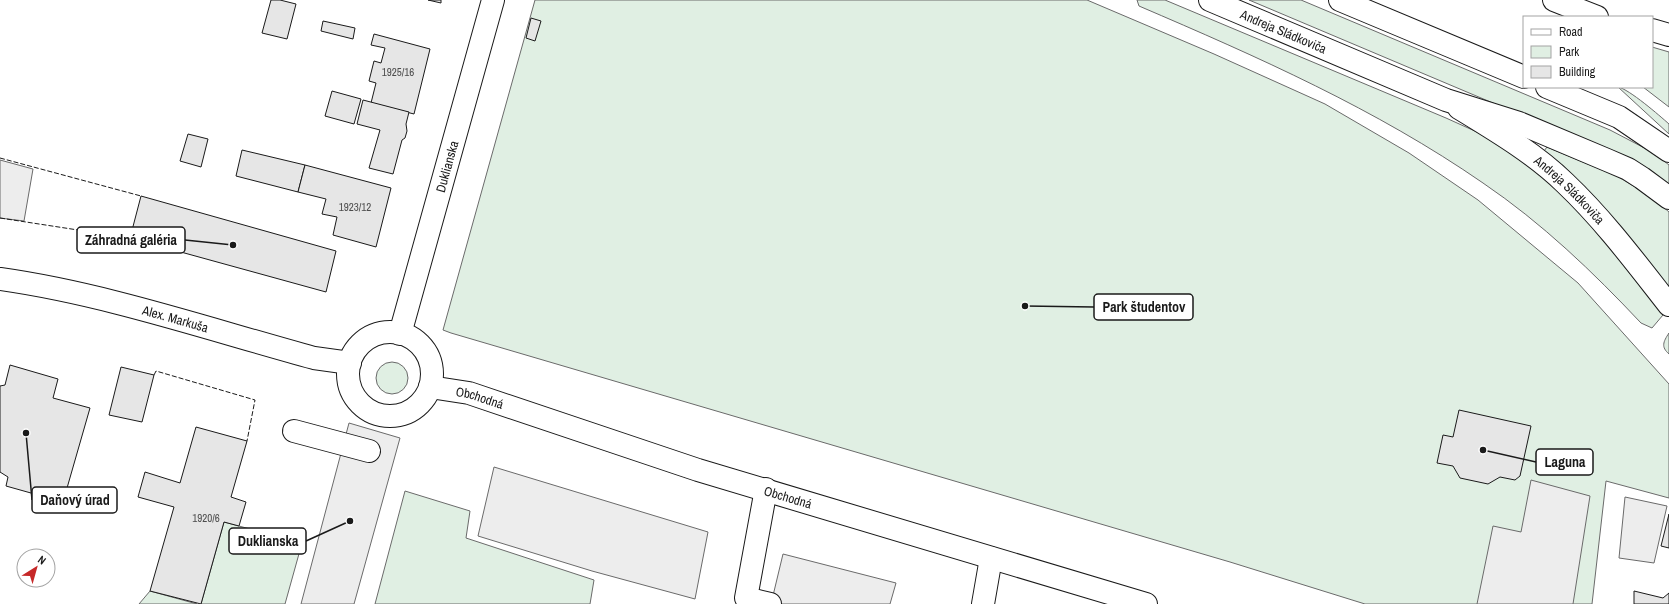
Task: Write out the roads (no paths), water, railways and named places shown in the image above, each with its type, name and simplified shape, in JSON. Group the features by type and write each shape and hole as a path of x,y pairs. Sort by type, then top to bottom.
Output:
{"street":[{"name":"Duklianska","path":"400,334 493,0"},
{"name":"Andreja Sládkoviča","path":"1210,0 1446,100 1519,122 1614,163 1642,178 1669,198"},
{"path":"1340,0 1523,77"},
{"path":"1554,0 1594,16"},
{"path":"1597,16 1603,0"},
{"path":"1653,30 1669,35"},
{"path":"1549,88 1619,117 1669,151"},
{"name":"Andreja Sládkoviča","path":"1446,100 1498,132 1544,165 1564,182 1605,224 1669,305"},
{"name":"Alex. Markuša","path":"0,279 36,284 97,297 314,358 350,363"},
{"path":"379,334 400,334 414,340 424,350 432,368 430,387 421,403 405,414 396,416 377,414 360,402 354,394 348,374 350,363 358,349 369,338 379,334"},
{"name":"Obchodná","path":"430,387 469,393 698,470 766,489 1136,603"},
{"path":"294,431 369,451"},
{"path":"766,489 746,598 770,604"},
{"path":"984,604 991,558"}],"place":[{"name":"Záhradná galéria","path":"233,245"},
{"name":"Park študentov","path":"1025,306"},
{"name":"Daňový úrad","path":"26,433"},
{"name":"Laguna","path":"1483,450"},
{"name":"Duklianska","path":"350,521"}]}
